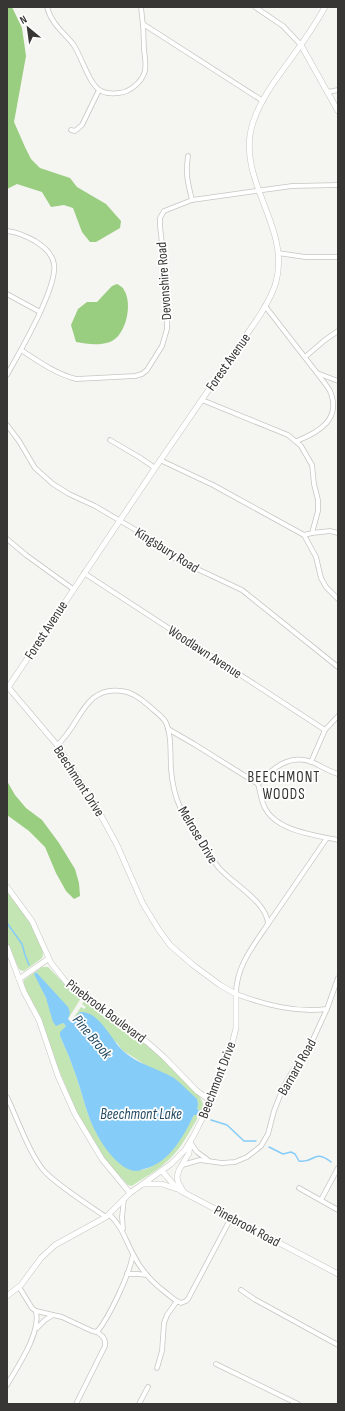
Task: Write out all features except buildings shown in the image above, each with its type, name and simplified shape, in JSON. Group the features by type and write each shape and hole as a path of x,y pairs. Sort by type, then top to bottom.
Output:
{"street":[{"path":"47,7 54,22 74,45 95,86 99,90 108,94 120,94 129,90 142,80 145,71 141,7"},
{"path":"255,7 283,26 301,45 338,111"},
{"name":"Forest Avenue","path":"8,688 272,294 278,270 276,240 271,221 258,191 252,171 249,145 253,124 262,101 301,45 325,7"},
{"path":"143,24 262,101"},
{"path":"71,130 75,130 82,125 99,90"},
{"path":"328,92 338,90"},
{"path":"188,156 186,169 192,200 292,186 338,185"},
{"name":"Devonshire Road","path":"21,350 48,367 76,379 135,376 142,374 147,370 162,346 167,329 165,270 160,226 161,215 164,211 192,200"},
{"path":"7,231 28,237 43,246 49,252 54,263 55,270 53,280 40,312 7,376"},
{"path":"278,253 338,257"},
{"path":"7,294 40,312"},
{"path":"265,306 317,373 331,394 333,406 332,413 323,427 311,435 297,441"},
{"path":"305,358 325,340 338,332"},
{"path":"317,373 338,381"},
{"path":"202,400 281,432 297,441 312,465 314,484 318,500 318,512 312,533"},
{"name":"Kingsbury Road","path":"7,425 19,441 34,468 52,484 95,506 134,529 176,559 242,590 338,667"},
{"path":"110,440 155,468"},
{"path":"160,460 213,485 304,535 316,557 321,578 326,587 338,599"},
{"path":"304,535 330,531 338,533"},
{"path":"7,539 26,556 73,589"},
{"name":"Woodlawn Avenue","path":"84,573 326,730"},
{"name":"Beechmont Drive","path":"7,1296 19,1287 41,1258 55,1245 108,1215 130,1193 162,1171 178,1157 190,1142 211,1101 234,1039 237,1017 236,994 193,965 170,945 159,930 143,904 97,806 57,745 8,688"},
{"name":"Melrose Drive","path":"57,745 68,735 89,701 99,694 108,691 122,690 132,694 157,712 165,721 168,729 171,770 176,797 183,812 211,857 232,882 258,903 265,913 268,924"},
{"path":"311,762 326,730 338,716"},
{"path":"168,729 258,784 264,806 272,818 295,830 310,835 338,840"},
{"path":"258,784 270,771 280,765 295,760 311,762 338,774"},
{"path":"327,838 246,955 236,986 236,994 287,1008 307,1011 327,1008"},
{"name":"Pinebrook Boulevard","path":"7,887 32,921 48,959 70,987 137,1034 164,1057 194,1088 211,1101"},
{"path":"7,947 26,997 39,1020 54,1064 76,1114 97,1151 130,1193"},
{"path":"19,979 48,959"},
{"name":"Barnard Road","path":"182,1165 193,1161 208,1160 222,1163 235,1162 247,1158 261,1146 268,1134 274,1111 283,1088 309,1048 327,1008 338,978"},
{"path":"7,1097 36,1158 46,1173 108,1215 123,1231"},
{"path":"190,1142 197,1152 208,1160"},
{"path":"182,1192 177,1178 189,1153 190,1142"},
{"path":"321,1200 338,1168"},
{"name":"Pinebrook Road","path":"162,1171 182,1192 338,1274"},
{"path":"142,1185 162,1184 182,1192"},
{"path":"299,1188 338,1210"},
{"path":"124,1199 122,1216 123,1231 133,1255 147,1275 178,1301 183,1302 188,1299 231,1218"},
{"path":"97,1332 113,1304 127,1274 133,1255"},
{"path":"127,1274 147,1275"},
{"path":"19,1287 32,1308 36,1311 62,1317 97,1332 105,1339 105,1346 76,1404"},
{"path":"241,1290 254,1299 338,1345"},
{"path":"157,1368 162,1351 164,1323 178,1301"},
{"path":"7,1385 34,1332 37,1322 36,1311"},
{"path":"34,1332 43,1322 54,1315"},
{"path":"216,1364 298,1404"},
{"path":"139,1404 148,1386"}],"green space":[{"path":"7,7 12,7 22,28 26,56 14,122 31,159 40,168 70,178 77,187 106,204 121,221 120,228 96,242 90,242 82,232 73,208 64,205 51,207 42,192 17,184 7,189"},
{"path":"117,284 124,289 127,296 128,311 124,327 116,339 101,344 76,342 71,325 78,309 87,302 97,302 112,286"},
{"path":"7,781 15,795 26,808 42,820 59,843 75,869 79,883 80,896 74,899 66,891 56,873 45,847 29,831 7,815"},
{"path":"7,890 36,934 43,952 42,958 24,971 20,970 18,967 7,942"},
{"path":"42,967 48,967 71,991 81,998 68,1019 47,985 36,972 35,974 56,1025 63,1023 66,1026 60,1036 91,1121 105,1146 118,1162 131,1169 144,1169 156,1164 167,1155 177,1143 194,1115 197,1115 197,1119 190,1132 174,1154 160,1167 132,1186 128,1185 106,1161 77,1113 54,1058 40,1017 23,984 24,980"},
{"path":"84,1001 116,1021 146,1044 200,1097 203,1104 202,1110 200,1111 197,1109 141,1062 122,1050 118,1044 80,1012 73,1022 72,1020 81,1007 84,1009 86,1007 82,1004"}],"water":[{"name":"Beechmont Lake","path":"36,972 68,1007 70,1013 68,1019 71,1022 80,1012 93,1016 104,1026 122,1050 128,1055 168,1074 197,1099 197,1109 199,1110 197,1115 194,1115 175,1148 161,1161 153,1166 138,1171 128,1169 113,1158 101,1141 89,1117 74,1071 60,1036 60,1032 66,1026 63,1023 56,1026 53,1022 46,998 34,974"}],"waterway":[{"name":"Pine Brook","path":"7,923 22,944 29,965"},
{"name":"Pine Brook","path":"211,1120 227,1125 244,1141 256,1141"},
{"name":"Pine Brook","path":"269,1147 283,1154 291,1152 295,1154 299,1161 321,1156 331,1162"}],"district":[{"name":"BEECHMONT WOODS","path":"284,786"}]}
